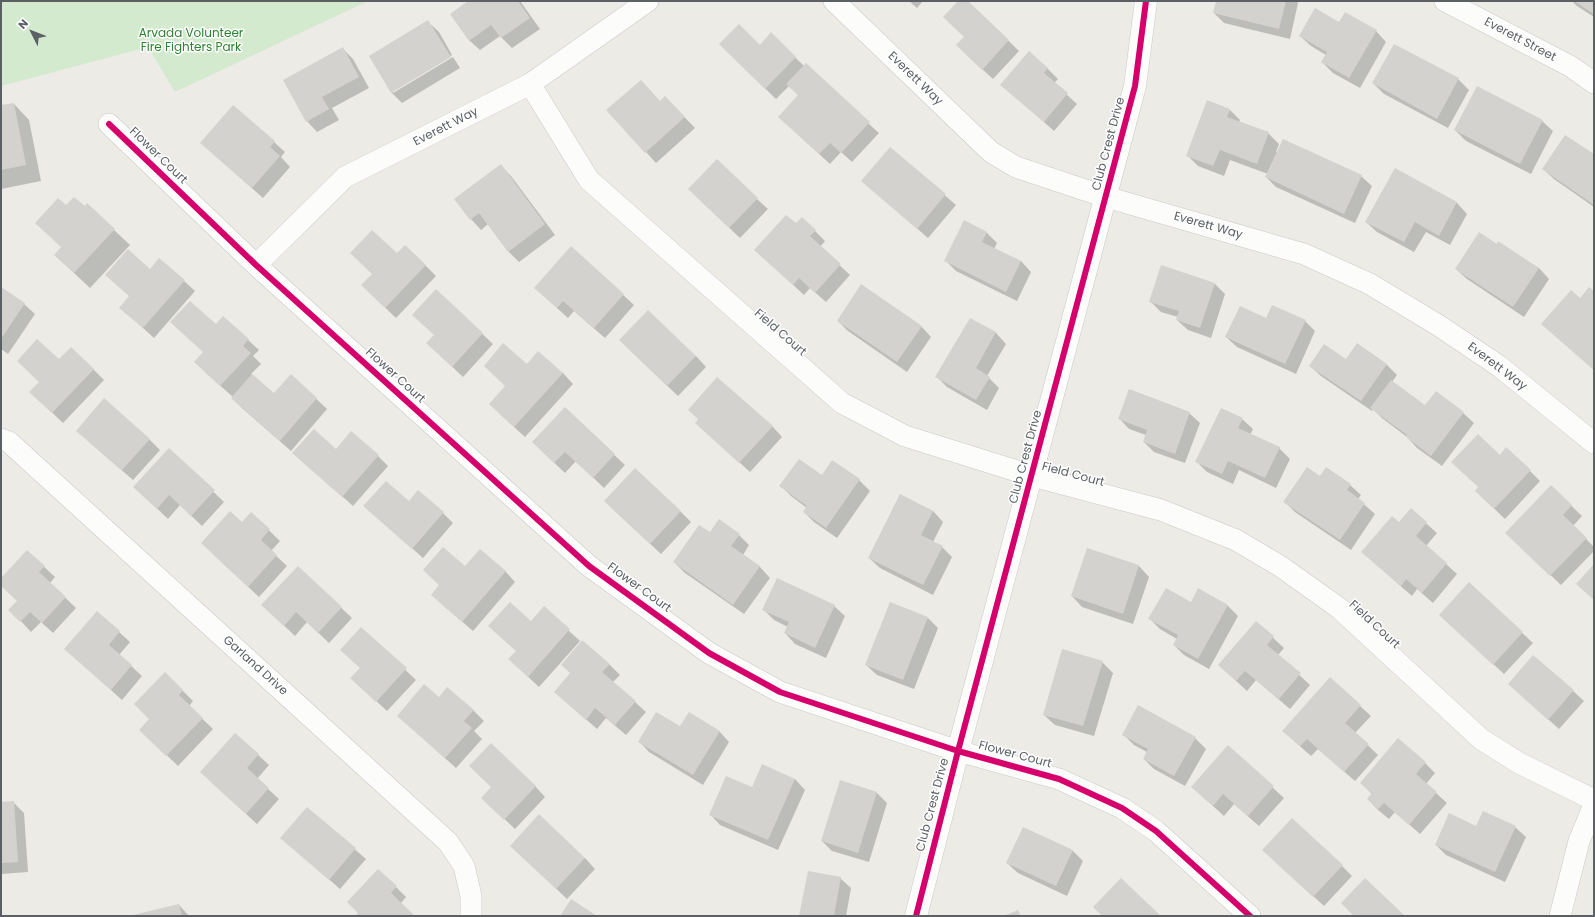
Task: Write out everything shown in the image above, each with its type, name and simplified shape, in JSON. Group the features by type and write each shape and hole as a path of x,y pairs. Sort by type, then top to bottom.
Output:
{"street":[{"name":"Everett Way","path":"256,265 345,178 530,84 648,1"},
{"name":"Everett Way","path":"834,1 991,152 1016,167 1106,197 1304,254 1370,284 1438,325 1499,366 1594,443"},
{"name":"Club Crest Drive","path":"916,916 958,751 1033,476 1135,86 1146,1"},
{"name":"Everett Street","path":"1445,1 1570,66 1594,83"},
{"name":"Field Court","path":"530,84 590,180 842,403 905,436 1033,476 1161,510 1236,540 1280,566 1339,608 1481,739 1519,763 1594,800"},
{"name":"Flower Court","path":"109,124 256,265 589,566 709,653 780,692 958,751 1059,779 1122,808 1156,831 1250,916"},
{"name":"Garland Drive","path":"1,439 9,442 448,842 464,866 471,896 471,916"},
{"path":"1560,916 1579,841 1594,805"}],"green space":[{"name":"Arvada Volunteer Fire Fighters Park","path":"1,1 368,1 175,92 148,47 1,86"}],"building":[{"path":"468,1 518,1 530,18 501,38 491,25 469,41 450,14"},
{"path":"958,1 968,1 1009,40 982,70 956,45 964,37 943,17"},
{"path":"1216,1 1286,1 1279,29 1213,13"},
{"path":"1574,1 1594,1 1594,14"},
{"path":"1315,8 1339,22 1345,12 1377,30 1349,78 1321,62 1327,52 1299,36"},
{"path":"428,20 451,57 391,93 369,56"},
{"path":"739,24 760,45 771,32 796,57 765,89 719,44"},
{"path":"1394,44 1459,78 1437,119 1372,83"},
{"path":"343,47 359,77 322,97 329,109 306,122 283,80"},
{"path":"1029,51 1048,68 1044,73 1068,93 1044,122 1000,85"},
{"path":"806,63 870,122 841,153 830,143 819,154 778,117 798,95 786,84"},
{"path":"641,80 660,101 665,96 685,117 645,153 606,110"},
{"path":"1477,86 1543,120 1520,164 1454,130"},
{"path":"1207,100 1230,109 1227,117 1269,132 1257,164 1220,150 1213,166 1186,156"},
{"path":"14,103 26,165 1,170 1,105"},
{"path":"233,105 275,141 270,147 280,156 252,188 200,143"},
{"path":"1565,135 1594,154 1594,205 1542,169"},
{"path":"1283,139 1362,175 1344,214 1265,177"},
{"path":"890,147 946,194 917,229 861,181"},
{"path":"717,159 758,198 729,228 688,189"},
{"path":"501,164 545,224 508,252 479,213 470,220 454,199"},
{"path":"1395,168 1457,202 1439,236 1415,222 1404,242 1365,222"},
{"path":"74,197 85,206 87,203 115,229 74,273 54,255 61,247 35,223 58,198 66,205"},
{"path":"786,215 796,223 802,217 816,230 810,236 841,264 815,293 799,278 793,285 754,250"},
{"path":"964,220 987,232 982,242 1021,261 1006,292 944,261"},
{"path":"372,230 397,253 405,245 426,265 385,308 361,285 372,274 350,253"},
{"path":"1479,232 1497,244 1498,241 1539,268 1513,307 1455,269"},
{"path":"571,246 624,294 594,328 563,301 557,308 534,288"},
{"path":"128,249 150,269 159,258 185,280 143,328 119,308 129,296 105,275"},
{"path":"1161,265 1215,283 1200,328 1176,320 1179,311 1149,302"},
{"path":"861,284 922,326 897,362 837,321"},
{"path":"1,287 25,303 1,339"},
{"path":"1589,287 1594,291 1594,370 1541,324 1571,290 1580,298"},
{"path":"436,289 483,333 452,367 426,343 434,335 412,315"},
{"path":"190,301 216,324 223,316 249,339 243,346 251,353 220,386 194,362 203,352 170,322"},
{"path":"1272,305 1306,320 1285,364 1225,337 1240,306 1266,318"},
{"path":"648,310 696,356 667,386 619,340"},
{"path":"970,318 996,332 976,368 990,377 976,400 935,377"},
{"path":"37,339 59,359 71,347 94,369 52,413 29,392 39,382 17,361"},
{"path":"503,343 527,364 538,351 563,373 514,427 489,404 505,386 484,366"},
{"path":"1357,343 1387,364 1361,401 1309,366 1324,344 1346,359"},
{"path":"252,374 274,393 291,374 317,398 280,441 231,398"},
{"path":"717,377 773,426 739,463 695,423 698,419 688,410"},
{"path":"1391,380 1425,405 1436,391 1464,412 1431,456 1406,437 1407,435 1370,408"},
{"path":"1129,389 1190,412 1175,454 1143,442 1147,430 1118,419"},
{"path":"104,398 150,439 122,470 76,431"},
{"path":"565,407 615,454 593,478 565,452 554,463 532,442"},
{"path":"1221,408 1243,418 1238,428 1280,447 1265,478 1228,461 1222,474 1195,462"},
{"path":"314,429 336,449 351,431 379,455 342,497 292,453"},
{"path":"1478,434 1500,455 1506,447 1531,470 1494,509 1475,491 1478,487 1451,462"},
{"path":"169,448 215,490 191,516 169,495 157,509 133,487"},
{"path":"799,459 822,475 832,460 860,479 826,528 803,512 807,506 779,486"},
{"path":"1307,467 1320,476 1326,467 1351,484 1347,490 1365,503 1340,540 1283,502"},
{"path":"635,468 681,511 650,544 604,501"},
{"path":"386,481 409,501 418,490 444,512 412,549 363,506"},
{"path":"1551,485 1572,505 1563,515 1587,538 1550,576 1505,533"},
{"path":"900,494 933,511 921,535 943,546 923,585 868,558"},
{"path":"1411,508 1427,522 1416,536 1447,563 1422,593 1406,579 1401,586 1361,552 1392,516 1399,522"},
{"path":"230,511 242,522 251,512 270,529 261,540 277,555 248,587 201,543"},
{"path":"719,519 740,534 731,546 760,566 733,605 673,562 699,525 710,532"},
{"path":"443,547 465,566 480,549 506,571 462,622 431,595 439,585 423,570"},
{"path":"1087,548 1139,565 1123,614 1071,596"},
{"path":"27,550 45,566 39,572 66,597 42,623 30,612 20,622 8,610 17,601 1,586 1,578"},
{"path":"1594,564 1594,600 1576,584"},
{"path":"298,566 342,607 318,633 296,612 284,626 261,605"},
{"path":"777,578 835,605 815,648 784,633 789,622 762,610"},
{"path":"1469,582 1523,632 1493,665 1439,615"},
{"path":"1166,588 1191,602 1198,588 1228,605 1198,659 1173,645 1178,635 1148,619"},
{"path":"510,602 531,621 544,606 570,629 528,677 508,659 516,651 488,626"},
{"path":"890,602 928,617 903,680 865,665"},
{"path":"97,611 120,631 109,645 132,665 111,690 64,649"},
{"path":"1256,621 1274,636 1267,645 1301,673 1279,699 1245,671 1236,681 1218,665"},
{"path":"361,627 407,668 376,702 350,678 360,668 340,650"},
{"path":"582,640 610,664 602,672 636,701 615,725 595,708 586,720 554,692 570,673 561,665"},
{"path":"1062,649 1103,661 1083,726 1043,715"},
{"path":"1533,655 1574,690 1548,720 1508,684"},
{"path":"165,672 183,690 179,695 203,718 166,756 139,730 149,719 134,704"},
{"path":"1330,677 1361,705 1345,723 1369,744 1344,772 1307,739 1300,746 1282,731"},
{"path":"424,684 439,697 447,687 474,710 464,721 472,728 445,758 397,716"},
{"path":"1138,705 1196,737 1174,776 1143,759 1148,749 1122,735"},
{"path":"656,712 680,726 689,712 720,731 693,775 638,742"},
{"path":"235,733 259,754 247,768 269,788 246,814 200,772"},
{"path":"1398,738 1426,762 1416,774 1437,792 1409,825 1384,803 1378,809 1367,799 1372,793 1360,783"},
{"path":"491,743 536,786 504,820 481,798 491,787 469,766"},
{"path":"1228,745 1274,786 1248,816 1223,794 1213,806 1191,787"},
{"path":"762,764 795,779 768,840 709,815 726,776 752,787"},
{"path":"840,780 877,792 858,853 821,841"},
{"path":"14,801 18,862 1,863 1,802"},
{"path":"307,807 356,848 329,880 280,838"},
{"path":"1483,811 1516,826 1495,872 1435,845 1449,813 1476,826"},
{"path":"539,814 585,858 556,889 510,846"},
{"path":"1292,818 1343,865 1313,897 1262,850"},
{"path":"1023,827 1073,850 1056,886 1006,863"},
{"path":"378,869 397,886 391,893 415,916 355,916 358,913 347,902"},
{"path":"808,871 841,877 834,916 799,916"},
{"path":"1121,878 1161,916 1102,916 1093,907"},
{"path":"1365,878 1405,916 1354,916 1341,903"},
{"path":"571,899 597,916 560,916"},
{"path":"179,904 182,916 133,916 133,915"},
{"path":"1018,910 1021,916 1004,916"}],"cycle path":[{"path":"916,916 958,751 1135,86 1146,1"},
{"path":"109,124 256,265 589,566 709,653 780,692 958,751 1059,779 1122,808 1156,831 1250,916"}]}
